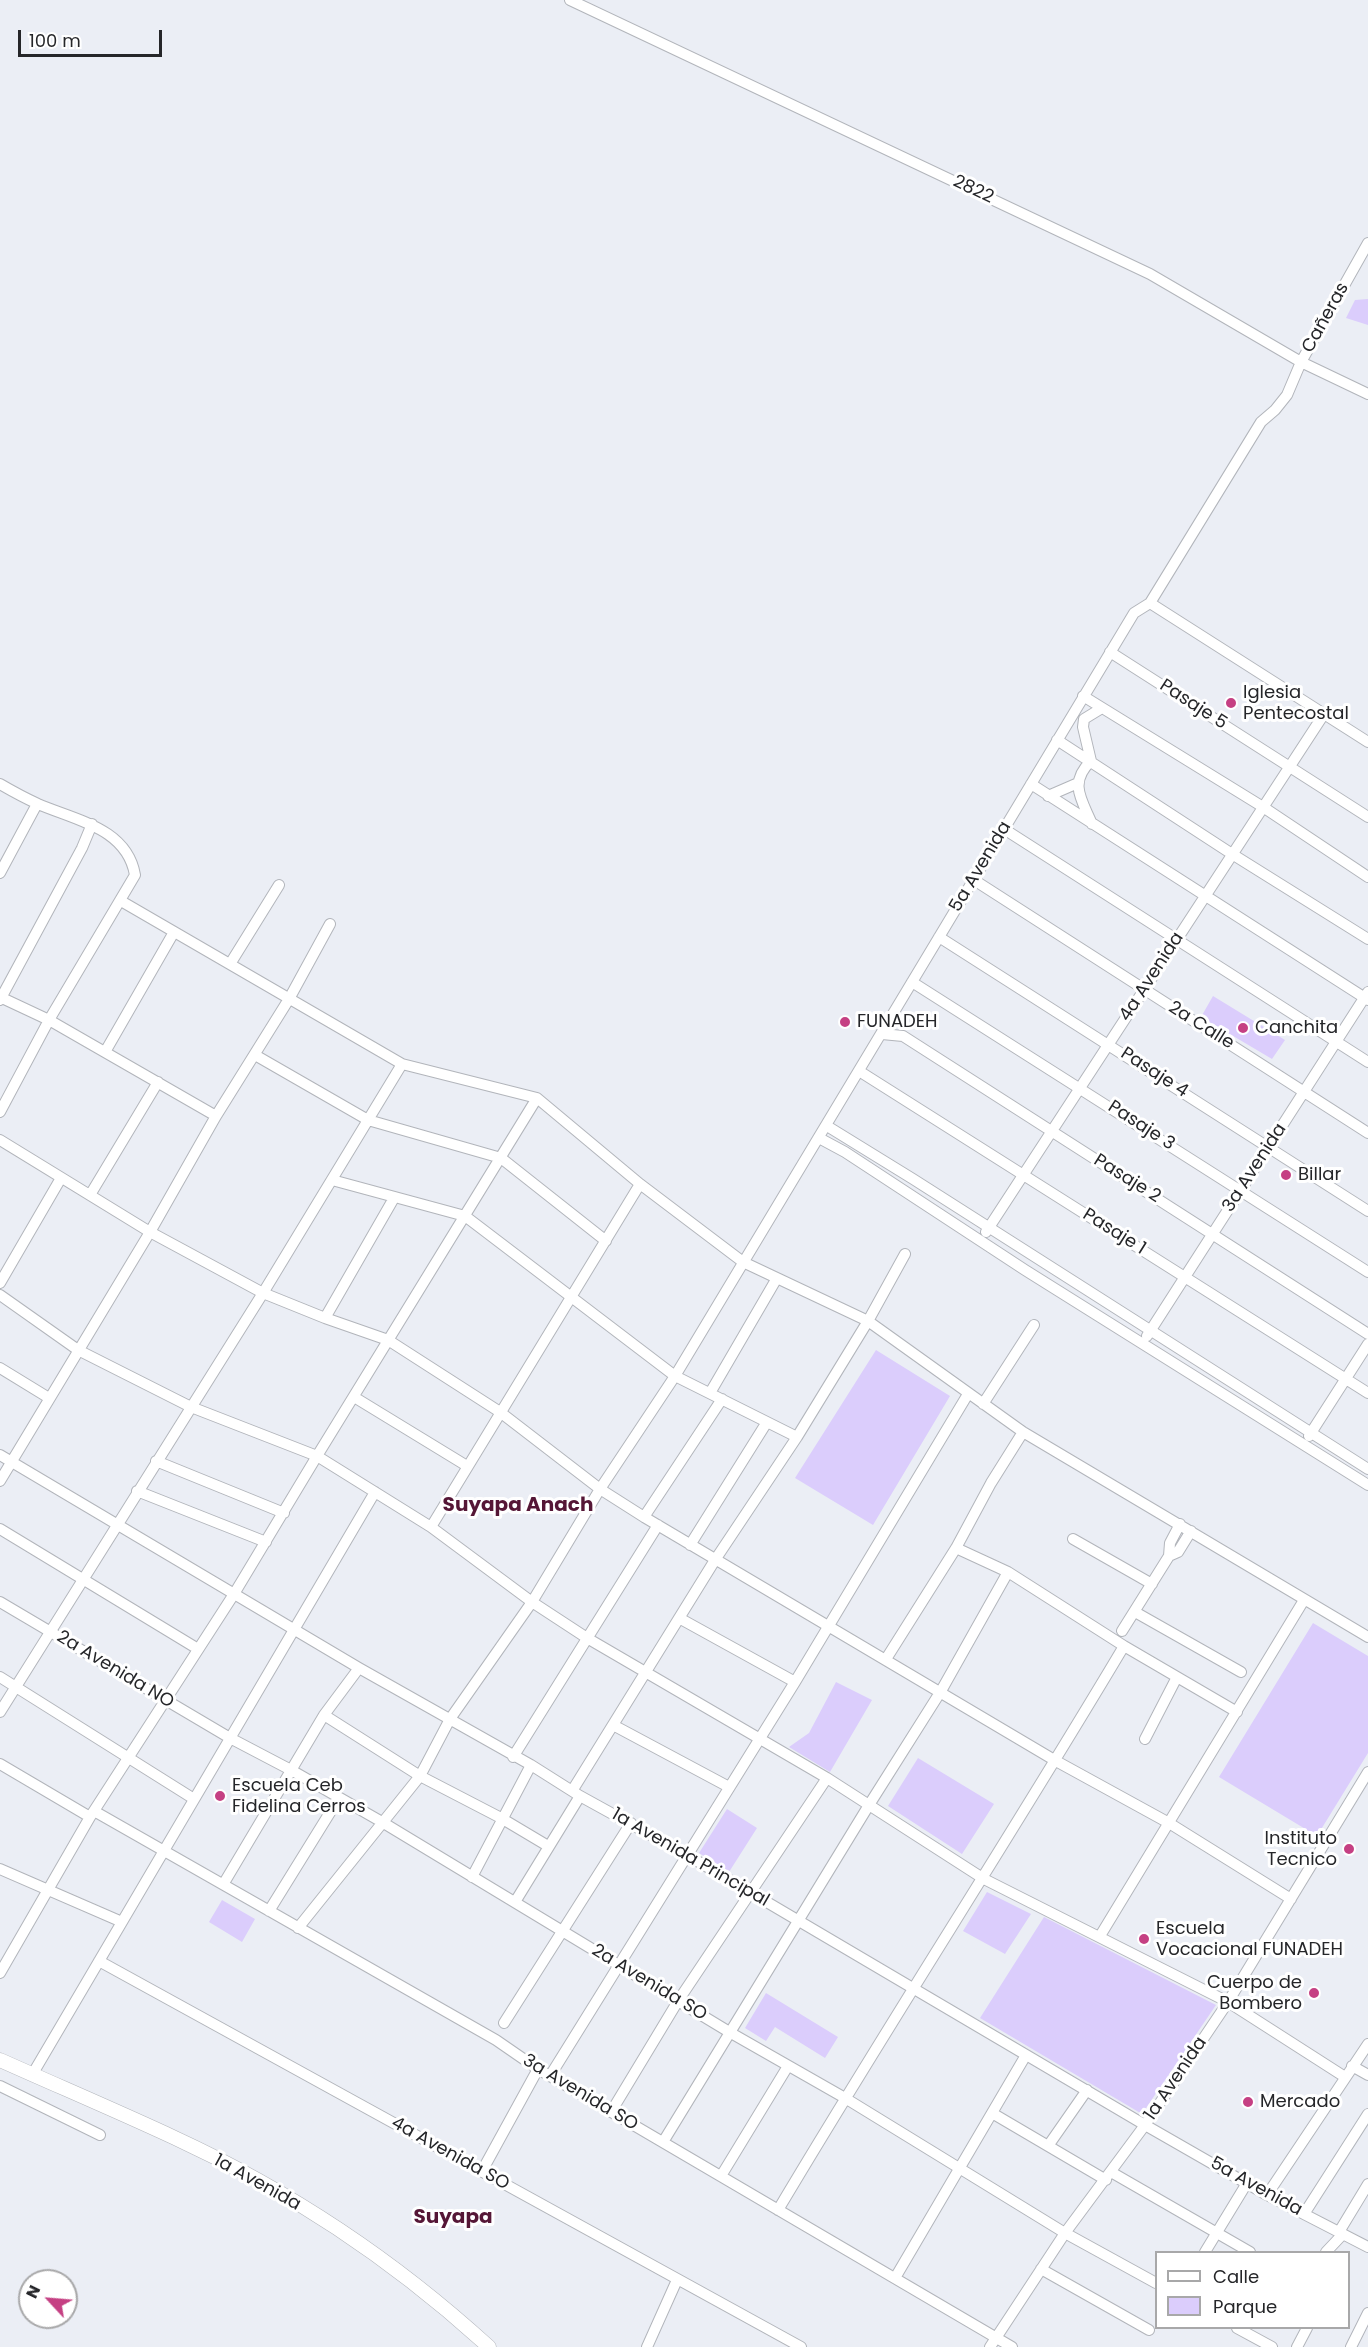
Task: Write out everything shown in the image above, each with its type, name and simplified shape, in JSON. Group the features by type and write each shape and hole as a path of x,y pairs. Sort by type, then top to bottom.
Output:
{"street":[{"name":"2822","path":"570,0 1150,274 1301,362 1368,394"},
{"name":"Cañeras","path":"1150,603 1261,422 1287,395 1301,362 1368,243"},
{"name":"5a Avenida","path":"298,1928 420,1776 450,1719 532,1602 600,1489 675,1376 1134,613 1150,603"},
{"path":"1150,603 1368,742"},
{"name":"Pasaje 5","path":"1110,652 1368,817"},
{"path":"1083,696 1263,807 1368,877"},
{"path":"1091,762 1083,728 1084,719 1102,708"},
{"name":"4a Avenida","path":"981,1240 1324,714"},
{"path":"1057,740 1368,939"},
{"path":"1091,762 1081,771 1078,783 1080,796 1092,824"},
{"path":"1048,796 1078,783"},
{"path":"0,784 37,804 92,824 113,838 126,851 135,875 49,1020 0,1112"},
{"path":"1031,784 1205,897 1367,997"},
{"path":"0,873 37,804"},
{"path":"92,824 82,848 0,999 49,1020 216,1116"},
{"path":"1004,829 1368,1062"},
{"name":"2a Calle","path":"974,880 1368,1133"},
{"path":"230,964 279,885"},
{"path":"121,901 402,1064 537,1098 640,1184 744,1262 868,1321 1023,1432 1368,1637"},
{"path":"0,1481 150,1232 216,1116 289,999 330,924"},
{"path":"105,1052 174,932"},
{"name":"Pasaje 4","path":"939,937 1368,1211"},
{"name":"Pasaje 3","path":"912,982 1368,1272"},
{"name":"3a Avenida","path":"1142,1344 1367,997"},
{"name":"Pasaje 2","path":"882,1034 903,1036 1368,1334"},
{"path":"255,1055 368,1120 501,1158 606,1240"},
{"path":"0,1712 263,1293 402,1064"},
{"name":"Pasaje 1","path":"859,1071 1368,1394"},
{"path":"90,1195 158,1082"},
{"path":"0,1973 92,1814 267,1542 317,1456 537,1098"},
{"path":"826,1126 1368,1469"},
{"path":"819,1138 845,1152 1142,1344 1368,1485"},
{"path":"0,1140 150,1232 263,1293 388,1340 500,1412 600,1489 658,1526 828,1624 1056,1761 1168,1823 1291,1899"},
{"path":"0,1283 61,1178"},
{"path":"333,1180 465,1216 675,1376 797,1437"},
{"path":"431,1527 640,1184"},
{"path":"325,1318 394,1198"},
{"path":"516,1902 613,1725 715,1560 797,1437 868,1321 905,1254"},
{"path":"710,1393 777,1278"},
{"path":"0,1295 78,1350 191,1407 317,1456 431,1527 532,1602 587,1638 645,1674 827,1778 984,1879 1228,2002 1345,2077"},
{"path":"983,1404 1034,1325"},
{"path":"1304,1444 1368,1344"},
{"path":"0,1368 49,1398"},
{"path":"550,2076 795,1682 968,1394"},
{"path":"354,1397 467,1466"},
{"path":"644,1517 722,1399"},
{"path":"690,1545 767,1422"},
{"path":"886,1659 956,1548 991,1483 1023,1432"},
{"name":"1a Avenida Principal","path":"0,1455 359,1668 799,1920 1145,2125"},
{"path":"156,1461 284,1513"},
{"path":"137,1491 267,1542"},
{"path":"32,2075 375,1492"},
{"path":"1122,1631 1169,1556 1170,1543 1180,1524"},
{"path":"513,1757 658,1526"},
{"path":"0,1528 198,1649"},
{"path":"1169,1556 1178,1552 1191,1531"},
{"path":"1073,1539 1152,1584"},
{"path":"956,1548 1008,1572 1124,1646 1237,1713"},
{"path":"663,2142 869,1805 941,1692 1008,1572"},
{"path":"1100,1936 1304,1600"},
{"name":"2a Avenida NO","path":"0,1602 230,1738"},
{"path":"1134,1612 1241,1672"},
{"path":"679,1618 795,1682"},
{"path":"778,2210 845,2098 984,1879 1124,1646"},
{"path":"224,1883 324,1715 359,1668"},
{"path":"0,1677 194,1798"},
{"path":"1145,1739 1177,1677"},
{"path":"324,1715 420,1776 501,1818 548,1846"},
{"path":"613,1725 729,1787"},
{"name":"2a Avenida SO","path":"230,1738 382,1822 731,2033 845,2098 1065,2233"},
{"name":"3a Avenida SO","path":"0,1764 224,1883 298,1928 496,2040 538,2069 1012,2347"},
{"path":"472,1877 501,1818 531,1765"},
{"name":"1a Avenida","path":"990,2347 1065,2233 1145,2125 1228,2002 1368,1772"},
{"path":"611,2112 678,2001 827,1778"},
{"path":"269,1911 339,1798"},
{"path":"504,2023 631,1823"},
{"path":"0,1869 122,1922"},
{"name":"4a Avenida SO","path":"99,1960 801,2347"},
{"path":"1267,2195 1368,2044"},
{"path":"895,2278 1026,2055"},
{"name":"1a Avenida","path":"0,2061 177,2138 249,2176 363,2245 410,2280 489,2347"},
{"path":"721,2176 788,2066"},
{"path":"1352,2066 1368,2075"},
{"path":"482,2171 538,2069"},
{"path":"0,2086 100,2135"},
{"path":"1048,2146 1087,2090"},
{"path":"992,2113 1048,2146 1247,2251"},
{"path":"1304,2214 1368,2114"},
{"name":"5a Avenida","path":"1145,2125 1267,2195 1368,2247"},
{"path":"1206,2251 1246,2183"},
{"path":"1328,2251 1341,2233 1368,2184"},
{"path":"1065,2233 1155,2282"},
{"path":"1041,2269 1149,2330"},
{"path":"647,2347 677,2280"},
{"path":"1351,2347 1368,2313"},
{"path":"1297,2347 1306,2329"},
{"path":"1255,2332 1270,2347"}],"green space":[{"path":"1368,299 1368,325 1346,318 1355,300"},
{"name":"Canchita","path":"1213,996 1285,1040 1272,1059 1201,1017"},
{"path":"876,1350 950,1396 873,1525 795,1478"},
{"path":"1313,1623 1368,1656 1368,1753 1317,1836 1219,1777"},
{"path":"836,1682 872,1700 830,1772 789,1747 809,1733"},
{"path":"918,1758 994,1804 962,1854 888,1806"},
{"path":"727,1809 757,1828 729,1872 699,1853"},
{"path":"987,1892 1031,1914 1005,1954 963,1931"},
{"path":"222,1900 255,1919 242,1942 209,1922"},
{"path":"1044,1917 1216,2005 1142,2114 980,2018"},
{"path":"766,1993 838,2037 825,2058 775,2027 766,2041 745,2028"}],"place":[{"name":"Iglesia Pentecostal","path":"1231,703"},
{"name":"FUNADEH","path":"845,1022"},
{"name":"Canchita","path":"1243,1028"},
{"name":"Billar","path":"1286,1175"},
{"name":"Escuela Ceb Fidelina Cerros","path":"220,1796"},
{"name":"Instituto Tecnico","path":"1349,1849"},
{"name":"Escuela Vocacional FUNADEH","path":"1144,1939"},
{"name":"Cuerpo de Bombero","path":"1314,1993"},
{"name":"Mercado","path":"1248,2102"}],"district":[{"name":"Suyapa Anach","path":"518,1506"},
{"name":"Suyapa","path":"453,2218"}]}
